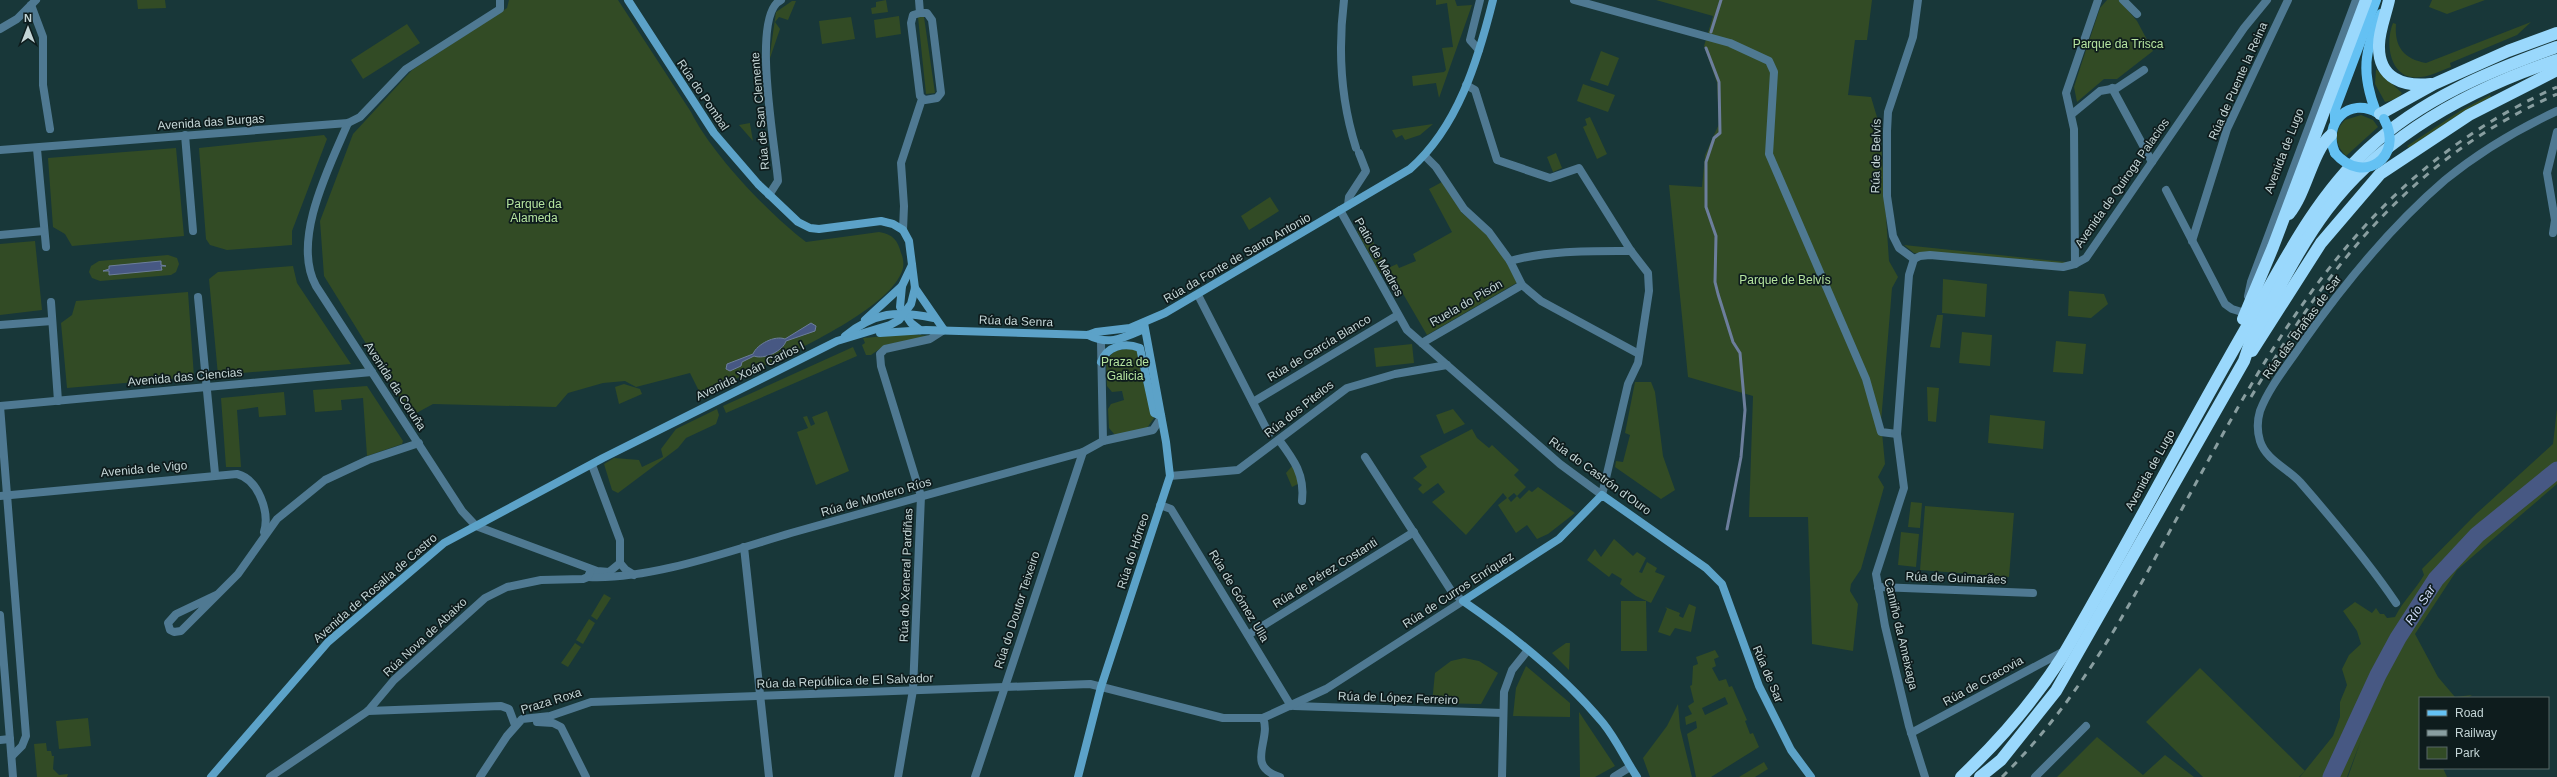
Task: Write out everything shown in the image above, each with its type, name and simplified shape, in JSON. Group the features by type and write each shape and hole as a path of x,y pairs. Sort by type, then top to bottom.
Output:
{"highway":[{"path":"2240,336 2239,328 2283,222 2292,194 2366,0"},
{"path":"2388,0 2379,46 2383,66 2396,81 2412,86 2434,84"},
{"path":"2380,115 2434,84 2508,51 2557,33"},
{"path":"2244,361 2258,345 2321,242 2376,161 2418,110 2462,86 2557,48"},
{"path":"2376,161 2425,121 2481,90 2557,60"},
{"path":"2376,161 2404,160 2469,115 2557,70"},
{"path":"2283,222 2300,199 2324,141 2331,135"},
{"name":"Avenida de Lugo","path":"1960,777 2011,726 2046,682 2066,649 2240,336 2330,190 2376,161"},
{"name":"Avenida de Lugo","path":"1980,777 2001,760 2056,691 2244,361 2250,340 2311,233 2352,180 2376,161"},
{"path":"2292,194 2300,187 2308,168 2314,164"},
{"path":"1985,777 2001,760"}],"main road":[{"path":"2376,0 2336,109 2335,121 2331,135 2335,153 2350,166 2368,167 2376,161"},
{"name":"Avenida de Lugo","path":"2376,161 2389,148 2390,138 2366,80 2366,53 2370,39 2388,0"},
{"path":"2335,121 2344,112 2360,107 2380,115"}],"street":[{"name":"Rúa do Pombal","path":"628,0 706,124 770,195"},
{"name":"Rúa de San Clemente","path":"770,195 778,181 765,69 765,49 771,11 774,4 781,0"},
{"path":"919,0 920,13"},
{"path":"1344,0 1340,49 1346,95 1358,151 1366,171 1349,197 1348,206"},
{"path":"1479,50 1470,40 1480,0"},
{"name":"Rúa da Fonte de Santo Antonio","path":"1143,330 1198,295 1410,169 1425,156 1444,130 1466,84 1479,50 1493,0"},
{"path":"1574,0 1730,43 1769,61 1774,72 1769,154 1866,379 1881,432 1897,434"},
{"name":"Rúa de Belvís","path":"1914,259 1898,248 1893,236 1886,196 1886,131 1888,112 1913,37 1918,0"},
{"path":"2075,264 2072,114 2067,99 2067,88 2098,0"},
{"path":"2123,0 2137,14"},
{"name":"Avenida de Quiroga Palacios","path":"1914,259 1920,256 1930,255 2063,267 2075,264 2086,258 2093,250 2244,28 2267,0"},
{"name":"Rúa de Puente la Reina","path":"2192,241 2227,129 2288,0"},
{"name":"Avenida de Lugo","path":"2245,314 2251,282 2356,0"},
{"path":"348,123 360,117 406,69 500,9 501,2"},
{"path":"0,29 17,19 34,3 44,37 43,86 50,129"},
{"path":"902,230 904,206 900,180 902,158 922,99 911,23 913,15 927,13 932,20 940,93 937,98 922,99"},
{"path":"2072,114 2100,91 2117,88 2144,70"},
{"path":"1466,84 1474,90 1497,160 1550,178 1579,168 1632,251 1648,272 1649,291 1639,354 1628,384 1602,495"},
{"path":"2112,88 2152,162"},
{"name":"Rúa das Brañas de Sar","path":"2396,603 2373,568 2298,480 2265,451 2258,432 2260,411 2273,386 2322,316 2388,235 2452,175 2503,140 2557,111"},
{"name":"Avenida das Burgas","path":"274,122 281,126 343,121 348,123"},
{"name":"Avenida das Burgas","path":"0,150 36,149 185,135 348,123"},
{"name":"Avenida da Coruña","path":"348,123 310,222 307,236 311,276 462,511 476,526"},
{"path":"2553,233 2555,220 2547,173 2557,132"},
{"path":"185,135 192,230"},
{"path":"36,149 46,247"},
{"path":"1425,156 1436,167 1464,209 1489,232 1510,261 1522,285 1541,301 1639,354"},
{"path":"2166,190 2225,304 2232,309 2245,314"},
{"path":"770,195 798,222 810,228 881,222 894,224 902,230 909,241 915,288 911,304 904,314 896,323 838,341"},
{"name":"Patio de Madres","path":"1340,210 1407,330 1422,343"},
{"path":"0,235 44,231"},
{"path":"1510,261 1530,255 1594,251 1632,251"},
{"name":"Camiño da Ameixaga","path":"1914,259 1909,275 1897,434 1904,488 1876,574 1885,626 1911,733 1926,777"},
{"path":"912,265 902,286 899,301 904,314 911,323 920,330"},
{"name":"Ruela do Pisón","path":"1422,343 1522,285"},
{"path":"838,341 862,323 902,286"},
{"path":"915,288 934,318 944,330"},
{"path":"1198,295 1269,434"},
{"path":"198,297 215,474"},
{"path":"51,302 58,401"},
{"path":"862,323 882,315 904,314 934,318"},
{"name":"Rúa de García Blanco","path":"1254,402 1398,315"},
{"path":"0,325 52,321"},
{"path":"1103,441 1101,342 1107,336 1117,334 1126,328 1143,330"},
{"name":"Rúa da Senra","path":"854,335 860,337 890,331 920,330 1088,335 1096,332 1126,328"},
{"name":"Rúa do Xeneral Pardiñas","path":"898,777 914,690 921,496 880,366 880,354 885,349 935,338 944,330"},
{"path":"1101,342 1124,338 1143,330"},
{"name":"Rúa do Hórreo","path":"1078,777 1100,687 1170,476 1161,417 1143,330"},
{"name":"Rúa da Senra","path":"1088,335 1101,342"},
{"name":"Avenida Xoán Carlos I","path":"592,465 672,423 838,341"},
{"name":"Rúa do Castrón d'Ouro","path":"1422,343 1560,464 1715,575"},
{"path":"1101,362 1105,352 1111,348 1128,346 1140,348 1154,413 1161,417"},
{"name":"Rúa dos Pitelos","path":"1170,476 1238,470 1280,440 1347,388 1395,374 1447,365"},
{"name":"Avenida das Ciencias","path":"0,406 372,372"},
{"path":"0,406 3,495 25,742 12,756"},
{"name":"Rúa de Montero Ríos","path":"588,577 611,578 634,575 744,547 921,496 1083,452 1103,441 1153,430 1161,417"},
{"path":"1280,440 1292,456 1303,481 1302,501"},
{"path":"216,595 176,614 168,623 170,630 174,632 181,631 238,574 264,533 277,519 325,480 345,469 419,443"},
{"name":"Rúa do Doutor Teixeiro","path":"975,777 1083,452"},
{"path":"1365,457 1452,592 1528,650 1565,683 1603,724 1637,777"},
{"path":"592,465 620,540 620,562 626,570 634,575"},
{"name":"Avenida de Rosalía de Castro","path":"211,777 336,634 434,550 452,538 592,465"},
{"name":"Avenida de Vigo","path":"3,495 215,474 237,474 252,481 257,488 265,516 264,533"},
{"name":"Rúa de Curros Enríquez","path":"1263,718 1318,694 1559,540 1602,495"},
{"name":"Rúa de Gómez Ulla","path":"1160,505 1171,509 1291,706"},
{"path":"265,516 268,518 277,519"},
{"path":"476,526 590,568 609,572 620,562"},
{"name":"Rúa de Pérez Costanti","path":"1248,635 1414,532"},
{"path":"744,547 769,777"},
{"path":"588,577 590,568"},
{"name":"Rúa de Sar","path":"1715,575 1727,594 1751,667 1762,693 1791,750 1811,777"},
{"name":"Rúa Nova de Abaixo","path":"270,777 368,711 394,680 494,592 541,580 588,577"},
{"name":"Rúa de Guimarães","path":"1878,587 2033,594"},
{"path":"0,615 1,644 10,730 13,777"},
{"path":"1,644 17,643"},
{"name":"Rúa de Cracovia","path":"1911,733 2066,649"},
{"path":"1502,777 1503,714 1507,680 1528,650"},
{"name":"Rúa da República de El Salvador","path":"591,702 1090,684 1223,718 1263,718"},
{"path":"1318,694 1316,701 1320,707"},
{"name":"Praza Roxa","path":"480,777 507,736 522,719 550,716 591,702"},
{"name":"Praza Roxa","path":"368,711 504,706 513,716 517,725"},
{"name":"Rúa de López Ferreiro","path":"1291,706 1503,714"},
{"path":"10,730 23,713"},
{"path":"1263,718 1266,726 1261,750 1261,763 1264,768 1280,777"},
{"name":"Praza Roxa","path":"517,725 543,722 558,725 586,777"},
{"path":"2035,777 2086,726"},
{"path":"0,740 10,739"},
{"path":"1614,777 1630,767"}],"green space":[{"path":"137,0 165,0 166,8 138,9"},
{"name":"Parque da Alameda","path":"509,0 618,0 712,146 742,182 775,216 806,242 879,232 891,236 898,245 903,262 903,268 893,286 873,305 846,323 781,358 701,395 690,373 636,387 625,381 603,383 568,393 556,407 433,404 411,416 324,276 320,221 353,134 412,70 507,8"},
{"path":"886,0 888,12 872,14 871,8 876,7 876,2"},
{"path":"1436,0 1455,0 1457,6 1472,5 1439,98 1436,83 1413,86 1412,76 1444,72 1446,70 1442,48 1453,47 1447,3 1436,5"},
{"name":"Parque de Belvís","path":"1656,0 1872,0 1867,40 1855,40 1848,95 1871,97 1880,127 1889,261 1898,277 1892,288 1881,422 1885,464 1878,477 1884,487 1861,569 1851,584 1850,591 1858,604 1853,651 1812,644 1808,517 1749,517 1753,396 1688,377 1669,185 1702,187 1705,155 1719,124 1717,83 1704,46 1713,16"},
{"name":"Parque da Trisca","path":"2107,0 2119,0 2137,21 2153,51 2117,79 2104,79 2077,102 2074,87 2100,8"},
{"path":"2432,0 2485,0 2447,14 2429,7"},
{"path":"792,1 796,1 788,20 779,17 775,22 780,29 769,61 776,12"},
{"path":"899,16 901,34 876,38 874,20"},
{"path":"851,17 855,39 822,44 819,21"},
{"path":"918,17 924,17 935,93 926,94"},
{"path":"2531,22 2517,35 2450,63 2451,67 2433,74 2421,77 2411,77 2403,74 2392,60 2389,41 2393,23 2396,24 2397,39 2402,51 2406,55 2418,61 2426,63"},
{"path":"407,24 420,43 363,79 351,60"},
{"path":"1601,51 1619,58 1608,86 1590,80"},
{"path":"2376,69 2402,93 2397,99 2385,102 2375,84"},
{"path":"1583,84 1615,95 1608,112 1577,101"},
{"path":"2490,95 2491,97 2461,113 2409,148 2407,146 2460,111"},
{"path":"2361,115 2373,120 2378,127 2346,156 2342,152 2338,143 2337,134 2345,120"},
{"path":"1590,117 1607,154 1597,159 1583,127 1587,125 1585,119"},
{"path":"750,124 753,141 739,125"},
{"path":"1433,124 1420,135 1405,140 1402,135 1396,138 1392,130"},
{"path":"324,135 327,139 292,231 292,245 227,250 210,245 206,239 199,148"},
{"path":"176,148 184,236 72,246 65,234 53,227 48,158"},
{"path":"1556,153 1562,168 1553,172 1547,157"},
{"path":"1442,182 1462,213 1491,237 1518,282 1427,335 1388,268 1397,264 1399,268 1416,261 1413,254 1452,232 1429,189"},
{"path":"1270,197 1279,211 1249,230 1241,216"},
{"path":"1360,230 1362,234 1367,231 1388,268 1380,273 1357,231"},
{"path":"35,241 42,310 0,315 0,244"},
{"path":"1904,245 2066,262 2065,266 1943,254 1914,253"},
{"path":"168,255 177,258 179,264 176,272 171,275 100,281 92,278 89,272 91,266 99,261"},
{"path":"293,266 297,283 351,364 218,375 209,279 218,272"},
{"path":"1943,279 1987,284 1985,317 1942,313"},
{"path":"2069,291 2104,294 2108,304 2091,318 2068,316"},
{"path":"188,292 194,377 67,388 61,323 72,315 76,301"},
{"path":"1937,315 1943,315 1940,348 1930,347"},
{"path":"1962,332 1992,335 1990,366 1959,363"},
{"path":"909,334 930,336 885,345 871,355 866,355 862,345 865,343 863,338"},
{"path":"2056,341 2086,344 2083,374 2053,372"},
{"path":"1412,344 1414,363 1376,367 1374,348"},
{"path":"853,347 857,356 726,413 723,406"},
{"name":"Praza de Galicia","path":"1130,348 1137,350 1154,418 1147,428 1115,435 1109,428 1108,409 1111,404 1124,400 1122,391 1112,392 1107,386 1106,360 1115,351"},
{"path":"1635,382 1651,382 1655,392 1663,456 1675,490 1661,499 1615,467 1616,461 1623,462 1630,435 1625,433"},
{"path":"624,384 640,389 642,394 619,404 615,387"},
{"path":"367,386 403,441 402,444 367,456 363,398 341,400 342,410 315,412 313,390"},
{"path":"1927,387 1939,388 1936,422 1928,421"},
{"path":"284,392 286,415 259,417 258,407 237,410 241,467 226,467 221,398"},
{"path":"717,409 719,415 716,424 686,438 678,448 618,493 612,490 604,464 614,458 639,460 642,467 663,457 661,449 676,429"},
{"path":"1453,409 1465,424 1444,434 1436,415"},
{"path":"2557,409 2557,484 2457,570 2415,634 2438,677 2455,697 2419,697 2419,769 2443,769 2447,777 2348,777 2361,740 2347,777 2300,777 2333,736 2340,717 2340,702 2347,685 2342,669 2349,655 2361,644 2357,631 2343,611 2355,602 2372,613 2376,608 2380,614 2384,614 2387,618 2395,617 2424,575 2422,569 2476,514 2553,444"},
{"path":"827,411 849,471 816,485 797,432 808,428 803,417 807,416 811,426 815,424 812,417"},
{"path":"1990,415 2045,421 2043,449 1988,443"},
{"path":"1472,429 1477,438 1489,448 1492,445 1519,470 1514,475 1526,487 1517,496 1520,499 1529,490 1532,492 1538,487 1575,513 1548,534 1537,539 1527,525 1516,533 1498,505 1507,498 1503,493 1466,535 1432,502 1445,492 1438,483 1423,494 1418,489 1422,485 1413,478 1427,467 1420,456","holes":["1514,493 1517,496 1511,502 1508,498"]},
{"path":"1293,465 1300,483 1292,487 1286,473"},
{"path":"1911,502 1922,503 1920,528 1908,527"},
{"path":"1925,506 2014,513 2009,577 1920,570"},
{"path":"1901,532 1919,534 1916,567 1898,565"},
{"path":"1614,539 1633,556 1637,552 1646,558 1639,572 1642,573 1647,562 1657,568 1655,572 1665,576 1651,603 1636,596 1620,584 1622,579 1612,573 1609,577 1587,560 1595,549 1601,557"},
{"path":"604,594 611,598 597,620 591,616"},
{"path":"1621,601 1646,601 1647,651 1621,651"},
{"path":"1689,604 1696,607 1691,632 1675,628 1670,636 1658,632 1667,609 1665,607 1680,613 1679,616 1683,618"},
{"path":"589,619 595,623 583,644 576,640"},
{"path":"575,643 581,647 568,667 561,663"},
{"path":"1566,643 1570,643 1569,670 1552,653"},
{"path":"1715,650 1719,657 1714,659 1716,666 1712,668 1719,681 1726,679 1729,687 1732,686 1747,720 1745,721 1750,734 1753,733 1759,747 1711,777 1696,777 1687,734 1697,728 1696,721 1686,725 1685,717 1692,714 1688,706 1694,702 1690,686 1692,685 1693,666 1698,664 1696,657","holes":["1725,697 1728,704 1705,715 1702,708"]},
{"path":"1464,658 1479,661 1498,673 1481,704 1432,703 1435,673 1451,661"},
{"path":"1526,666 1570,703 1570,717 1513,716 1516,688"},
{"path":"2200,668 2305,771 2299,777 2203,777 2146,722"},
{"path":"2472,695 2469,697 2455,697"},
{"path":"1678,704 1680,728 1692,777 1650,777 1643,758 1667,726"},
{"path":"1579,712 1615,766 1595,777 1580,777"},
{"path":"88,718 91,746 59,749 56,721"},
{"path":"2097,737 2143,775 2165,755 2194,777 2057,777"},
{"path":"46,743 47,751 51,751 52,756 54,756 53,769 59,775 68,774 67,777 37,777 34,744"},
{"path":"1764,762 1768,769 1755,777 1739,777"}],"water":[{"path":"161,261 161,265 166,266 161,266 162,270 109,275 109,271 103,271 109,269 109,266"},
{"path":"811,323 816,326 815,331 786,341 781,348 773,354 763,357 754,356 742,362 741,366 730,371 726,369 727,364 753,354 758,347 767,341 776,338 785,339"}],"waterway":[{"path":"1711,32 1721,0"},
{"path":"1706,48 1719,82 1720,133 1714,138 1706,162 1706,207 1716,236 1715,282 1733,342 1740,353 1745,410 1741,457 1727,529"},
{"name":"Río Sar","path":"2331,777 2378,675 2398,638 2436,579 2477,535 2557,470"}],"railway":[{"path":"2002,777 2049,725 2070,698 2108,641 2236,411 2275,345 2318,283 2366,225 2421,172 2484,126 2557,87"},
{"path":"2251,397 2281,348 2312,302 2344,259 2379,220 2417,183 2459,150 2505,120 2557,94"}]}
